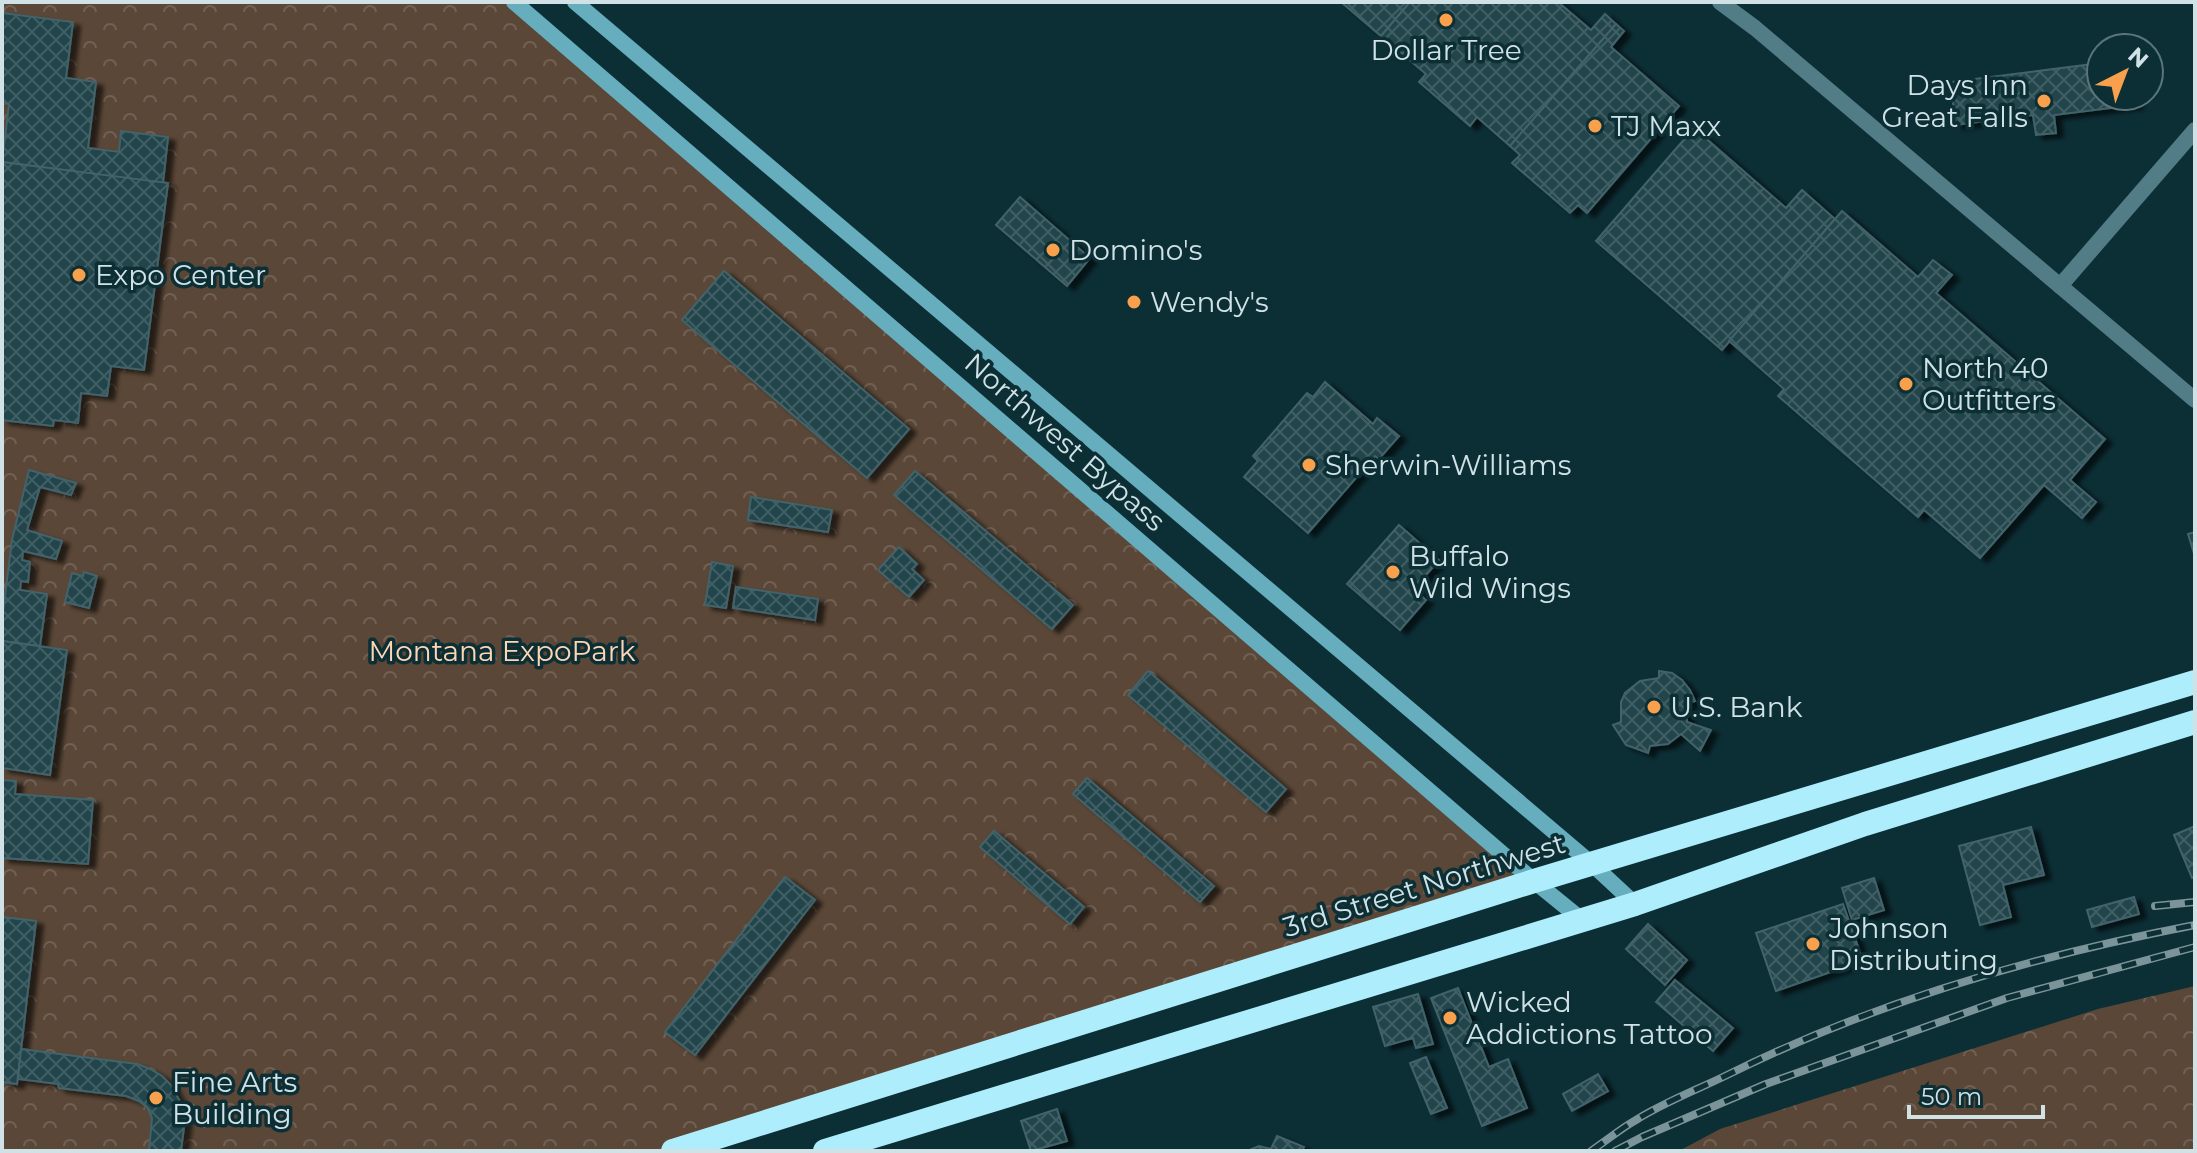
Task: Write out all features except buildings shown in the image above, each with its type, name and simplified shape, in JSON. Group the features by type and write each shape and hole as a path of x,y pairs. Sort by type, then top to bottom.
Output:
{"highway":[{"name":"3rd Street Northwest","path":"673,1151 1534,881 2195,682"},
{"path":"825,1151 1635,904 1865,824 2195,722"}],"main road":[{"name":"Northwest Bypass","path":"514,2 1582,920"},
{"name":"Northwest Bypass","path":"575,2 1592,864 1635,904"}],"street":[{"path":"1720,2 1755,28 2195,400"},
{"path":"2060,286 2195,130"}],"green space":[{"name":"Montana ExpoPark","path":"2,2 514,2 1534,881 670,1151 2,1151"},
{"path":"2195,986 2195,1151 1679,1151 1720,1129 2098,1009"}],"railway":[{"path":"2155,906 2195,902"},
{"path":"1591,1151 1668,1103 1836,1026 2013,967 2195,925"},
{"path":"1615,1151 1766,1084 2007,998 2195,947"}],"place":[{"name":"Dollar Tree","path":"1446,20"},
{"name":"Days Inn Great Falls","path":"2044,101"},
{"name":"TJ Maxx","path":"1595,126"},
{"name":"Domino's","path":"1053,250"},
{"name":"Expo Center","path":"79,275"},
{"name":"Wendy's","path":"1134,302"},
{"name":"North 40 Outfitters","path":"1906,384"},
{"name":"Sherwin-Williams","path":"1309,465"},
{"name":"Buffalo Wild Wings","path":"1393,572"},
{"name":"U.S. Bank","path":"1654,707"},
{"name":"Johnson Distributing","path":"1813,944"},
{"name":"Wicked Addictions Tattoo","path":"1450,1018"},
{"name":"Fine Arts Building","path":"156,1098"}]}
